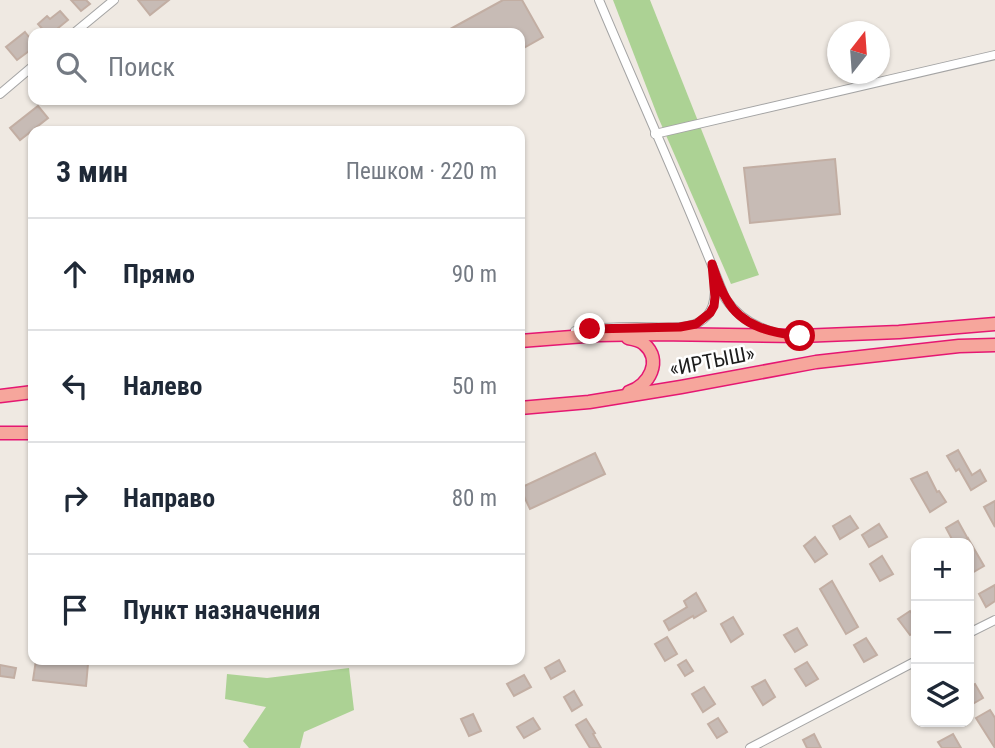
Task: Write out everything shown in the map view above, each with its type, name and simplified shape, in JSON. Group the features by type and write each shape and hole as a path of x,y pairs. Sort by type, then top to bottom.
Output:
{"highway":[{"name":"«ИРТЫШ»","path":"525,341 655,334 800,336 995,324"},
{"path":"598,335 638,340 645,344 653,360 651,376 644,384 635,390 606,399"},
{"name":"«ИРТЫШ»","path":"525,407 606,399 816,362 959,346 995,345"},
{"path":"0,396 28,393"},
{"path":"0,433 28,433"}],"street":[{"path":"80,28 114,0"},
{"path":"599,0 725,298 741,317 764,329 800,336"},
{"path":"655,134 995,55"},
{"path":"0,94 28,70"},
{"path":"525,340 590,329 680,327 696,324 710,313 714,306 712,264"},
{"path":"974,630 995,620"},
{"path":"750,748 911,664"}],"green space":[{"path":"613,0 650,0 759,275 731,284 658,117"},
{"path":"349,668 354,710 304,732 300,748 249,748 243,741 266,707 225,699 227,674 267,678"}],"building":[{"path":"71,0 86,0 90,4 81,11"},
{"path":"138,0 169,0 150,15"},
{"path":"503,0 522,0 543,37 525,47 525,28 452,28"},
{"path":"60,11 68,20 58,28 42,28 38,24 47,16 50,19"},
{"path":"25,32 28,36 28,52 17,60 6,47"},
{"path":"38,106 48,118 38,126 28,126 28,134 20,140 10,128"},
{"path":"835,159 840,214 750,223 744,168"},
{"path":"958,450 972,475 980,470 986,481 971,490 959,469 956,471 947,456"},
{"path":"595,453 605,474 530,509 525,498 525,486"},
{"path":"927,472 937,492 939,491 946,502 930,512 911,479"},
{"path":"995,501 995,527 984,507"},
{"path":"850,516 858,528 840,539 833,526"},
{"path":"958,521 967,538 951,538 946,528"},
{"path":"879,524 887,537 869,547 862,535"},
{"path":"815,537 827,554 815,562 804,546"},
{"path":"974,549 984,566 974,572"},
{"path":"882,556 893,574 880,581 870,564"},
{"path":"832,581 858,627 846,634 820,589"},
{"path":"995,585 995,601 986,607 979,594"},
{"path":"696,593 706,611 669,630 664,621 687,607 684,601"},
{"path":"910,611 911,634 910,635 898,619"},
{"path":"733,617 743,634 731,642 721,624"},
{"path":"797,628 807,645 795,652 784,635"},
{"path":"667,637 677,654 665,661 655,644"},
{"path":"866,638 877,655 864,662 854,645"},
{"path":"559,660 565,671 551,679 545,668"},
{"path":"686,660 693,671 685,676 678,665"},
{"path":"807,662 818,679 806,686 795,669"},
{"path":"0,665 16,668 14,678 0,676"},
{"path":"35,665 88,665 86,686 33,680"},
{"path":"524,675 531,687 514,696 507,684"},
{"path":"765,680 775,697 763,705 752,687"},
{"path":"974,684 983,698 974,703"},
{"path":"704,687 715,704 703,712 692,694"},
{"path":"574,691 582,705 572,711 564,697"},
{"path":"990,710 995,718 995,748 976,718"},
{"path":"473,714 481,731 469,736 461,719"},
{"path":"533,718 540,729 524,738 517,727"},
{"path":"718,718 727,732 717,738 708,724"},
{"path":"586,719 601,748 590,748 576,725"},
{"path":"814,734 821,748 807,748 803,740"},
{"path":"953,734 961,748 942,748 938,742"}],"route":[{"path":"590,329 680,327 696,324 710,313 714,306 712,264 725,298 741,317 764,329 800,336"}]}
